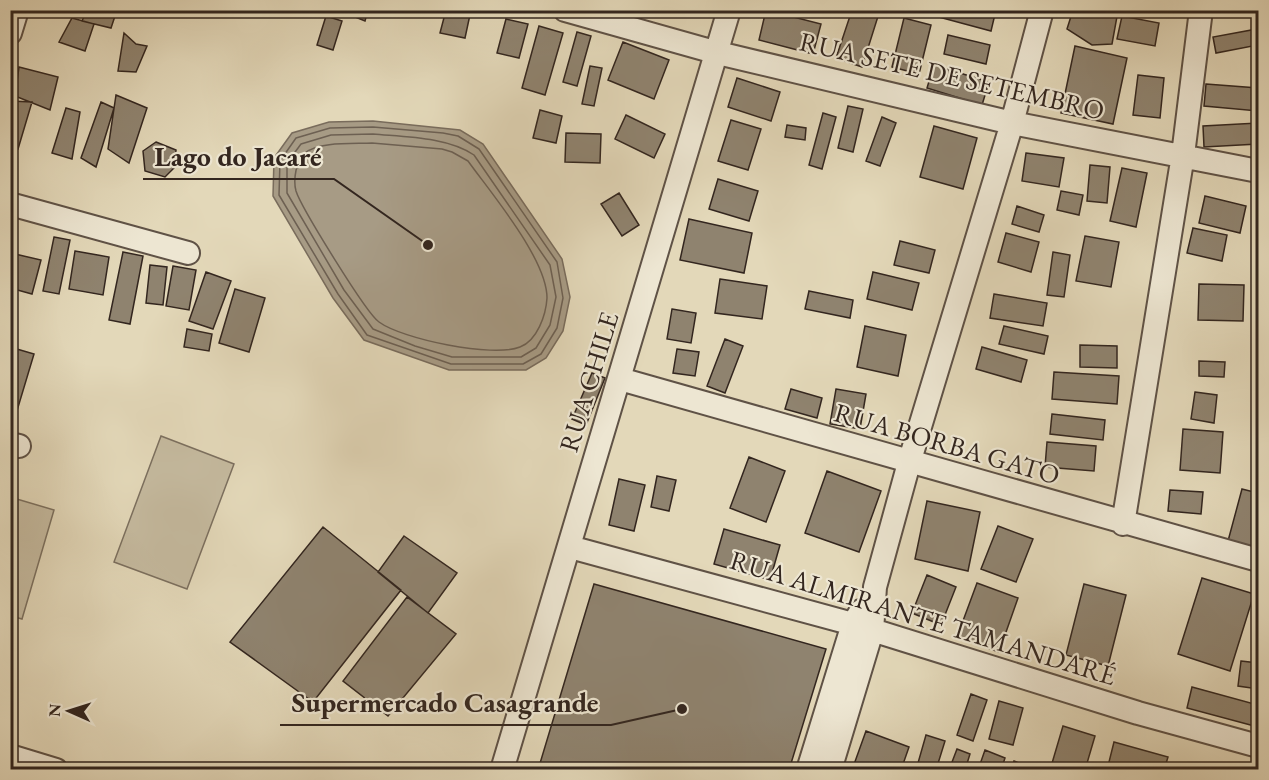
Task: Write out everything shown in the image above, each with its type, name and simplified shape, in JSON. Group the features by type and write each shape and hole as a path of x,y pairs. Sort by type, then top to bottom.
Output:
{"street":[{"path":"10,33 17,10"},
{"name":"RUA SETE DE SETEMBRO","path":"565,10 718,53 1012,123 1184,154 1258,171"},
{"name":"RUA CHILE","path":"502,770 729,10"},
{"path":"830,770 863,627 909,463 1012,123 1041,10"},
{"path":"1123,524 1184,154 1201,10"},
{"path":"10,204 188,253"},
{"name":"RUA BORBA GATO","path":"620,379 1258,561"},
{"name":"RUA ALMIRANTE TAMANDARÉ","path":"570,547 863,627 1138,712 1258,746"},
{"path":"808,770 863,627"},
{"path":"10,756 56,770"}],"shaded area":[{"path":"161,436 234,464 187,589 114,562"},
{"path":"10,497 54,510 22,619 11,616"}],"water":[{"path":"373,121 460,130 483,144 562,259 570,297 563,331 546,358 526,370 449,370 364,340 333,298 273,196 274,158 292,133 329,122"}],"building":[{"path":"87,10 117,10 111,28 82,21"},
{"path":"349,10 368,10 365,21 348,14"},
{"path":"446,10 471,10 465,38 440,33"},
{"path":"766,10 821,24 813,54 759,40"},
{"path":"852,10 880,10 862,67 836,58"},
{"path":"937,10 996,10 991,31 935,16"},
{"path":"1073,10 1118,11 1112,44 1092,45 1067,29"},
{"path":"1220,10 1258,10 1258,17 1220,17"},
{"path":"326,16 342,21 333,50 317,45"},
{"path":"1122,16 1159,23 1155,46 1117,39"},
{"path":"72,18 94,24 85,51 59,42"},
{"path":"904,18 931,25 919,74 892,67"},
{"path":"506,19 528,24 519,58 497,53"},
{"path":"539,26 563,33 545,95 522,88"},
{"path":"1257,29 1258,45 1216,53 1213,37"},
{"path":"577,32 591,36 577,86 563,82"},
{"path":"124,33 136,44 147,46 136,72 118,71"},
{"path":"948,35 990,45 986,64 944,54"},
{"path":"623,42 669,60 654,99 608,80"},
{"path":"1075,46 1127,58 1113,124 1061,113"},
{"path":"934,65 989,82 982,105 927,88"},
{"path":"590,66 602,68 594,106 582,104"},
{"path":"19,67 58,77 50,110 15,96"},
{"path":"1138,75 1164,78 1160,118 1133,115"},
{"path":"737,78 780,92 771,121 728,107"},
{"path":"1206,84 1258,88 1258,111 1204,106"},
{"path":"116,95 147,108 129,163 108,149"},
{"path":"10,101 32,102 18,149 10,147"},
{"path":"101,102 114,108 96,167 81,158"},
{"path":"848,106 863,109 853,152 838,148"},
{"path":"66,108 80,112 72,159 52,153"},
{"path":"540,110 562,116 556,143 533,138"},
{"path":"823,113 836,117 822,169 809,165"},
{"path":"626,115 665,134 654,158 615,139"},
{"path":"882,117 896,123 880,166 866,161"},
{"path":"731,120 761,129 748,170 718,161"},
{"path":"1258,123 1258,144 1204,147 1203,126"},
{"path":"787,125 806,128 805,140 785,137"},
{"path":"934,126 977,138 963,189 920,177"},
{"path":"566,133 601,134 600,163 565,162"},
{"path":"156,142 176,150 175,167 165,177 145,171 143,151"},
{"path":"1026,153 1064,158 1059,187 1022,181"},
{"path":"1090,165 1110,167 1107,203 1087,201"},
{"path":"1122,168 1147,173 1136,227 1110,221"},
{"path":"718,179 758,191 749,221 709,209"},
{"path":"1061,191 1083,195 1079,215 1057,210"},
{"path":"619,193 639,225 622,236 601,204"},
{"path":"1205,196 1246,206 1240,233 1199,223"},
{"path":"1017,206 1044,215 1039,232 1012,224"},
{"path":"689,219 752,233 744,273 680,260"},
{"path":"1193,228 1227,235 1222,261 1187,253"},
{"path":"1006,233 1039,242 1031,272 998,262"},
{"path":"1085,236 1119,242 1111,287 1076,281"},
{"path":"54,237 70,240 59,294 43,291"},
{"path":"900,241 935,250 929,273 894,265"},
{"path":"75,251 109,257 103,295 69,289"},
{"path":"123,252 143,256 130,324 109,320"},
{"path":"1053,252 1070,255 1064,297 1047,295"},
{"path":"15,254 41,260 32,294 10,288 10,270"},
{"path":"150,265 167,267 163,305 146,303"},
{"path":"173,266 196,270 189,310 166,306"},
{"path":"206,272 231,281 213,329 189,321"},
{"path":"873,272 919,283 912,310 867,299"},
{"path":"720,279 767,286 762,319 715,313"},
{"path":"1199,284 1244,285 1243,321 1198,320"},
{"path":"235,289 265,298 249,352 219,343"},
{"path":"809,291 853,300 850,318 805,309"},
{"path":"994,294 1047,303 1043,326 990,318"},
{"path":"672,309 696,313 691,343 667,339"},
{"path":"865,326 906,335 898,376 857,367"},
{"path":"1004,326 1048,336 1044,354 999,344"},
{"path":"187,329 212,334 209,351 184,347"},
{"path":"725,339 743,346 725,393 707,386"},
{"path":"1080,345 1117,346 1117,368 1080,367"},
{"path":"10,347 34,354 13,424 10,424"},
{"path":"982,347 1027,360 1021,382 976,369"},
{"path":"677,349 699,352 695,376 673,373"},
{"path":"1199,361 1225,362 1224,377 1199,376"},
{"path":"1054,372 1119,376 1117,404 1052,399"},
{"path":"592,373 605,378 586,425 572,419"},
{"path":"791,389 822,398 817,418 785,409"},
{"path":"836,389 866,394 860,429 830,424"},
{"path":"1195,392 1217,395 1214,423 1191,419"},
{"path":"1052,414 1105,420 1103,440 1050,434"},
{"path":"1183,429 1223,432 1220,473 1180,470"},
{"path":"1047,442 1096,446 1094,471 1045,467"},
{"path":"749,457 785,471 766,522 730,508"},
{"path":"827,471 881,491 859,552 805,533"},
{"path":"657,476 676,480 669,511 651,507"},
{"path":"619,479 645,485 634,531 609,525"},
{"path":"1242,489 1258,493 1258,537 1255,549 1228,541"},
{"path":"1170,490 1203,492 1201,514 1168,511"},
{"path":"927,501 980,512 968,571 915,559"},
{"path":"998,526 1033,539 1016,582 981,569"},
{"path":"323,527 401,590 313,702 230,642"},
{"path":"724,529 780,545 770,580 714,564"},
{"path":"404,536 457,573 428,613 378,572"},
{"path":"927,575 956,587 941,625 912,613"},
{"path":"1202,578 1254,594 1230,671 1178,654"},
{"path":"977,583 1018,598 999,652 957,637"},
{"path":"594,584 826,649 789,770 538,770"},
{"path":"1084,584 1126,595 1108,666 1066,655"},
{"path":"407,597 456,634 388,716 343,681"},
{"path":"1241,661 1258,663 1258,689 1238,686"},
{"path":"1192,687 1258,705 1258,727 1187,708"},
{"path":"971,694 987,700 973,741 957,735"},
{"path":"999,701 1023,708 1013,745 989,739"},
{"path":"1063,726 1095,736 1085,770 1050,770"},
{"path":"866,731 909,747 901,770 852,770"},
{"path":"926,735 945,741 936,770 916,770"},
{"path":"1114,742 1168,757 1164,770 1107,770"},
{"path":"957,749 970,754 965,770 949,770"},
{"path":"985,750 1005,758 1001,770 978,770"},
{"path":"1014,761 1037,770 1011,770"}],"place":[{"name":"Lago do Jacaré","path":"428,245"},
{"name":"Supermercado Casagrande","path":"682,709"}]}
